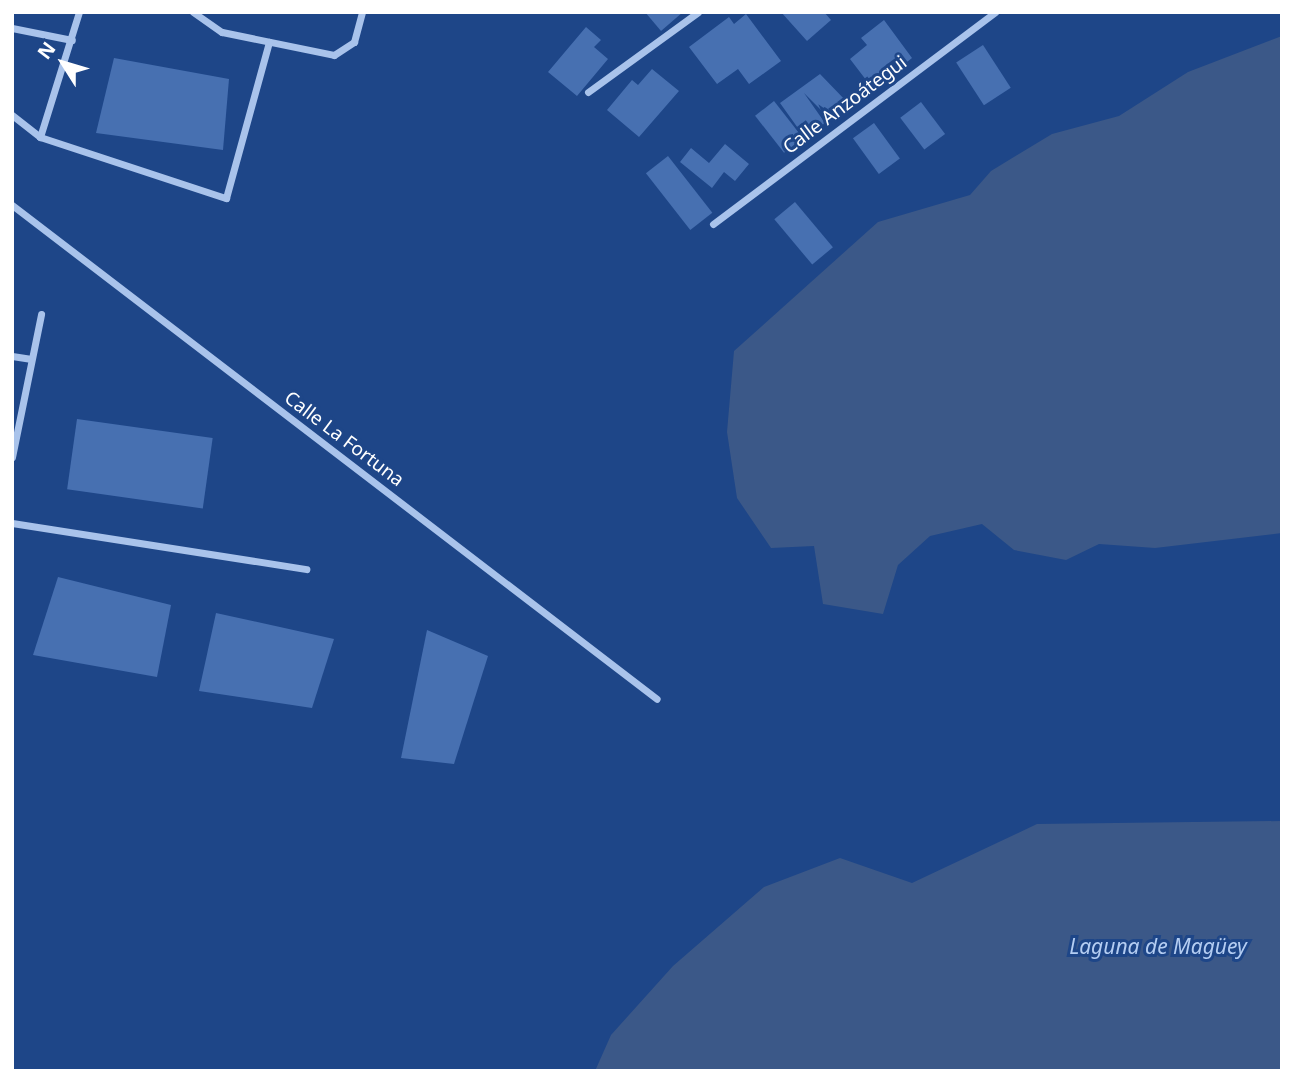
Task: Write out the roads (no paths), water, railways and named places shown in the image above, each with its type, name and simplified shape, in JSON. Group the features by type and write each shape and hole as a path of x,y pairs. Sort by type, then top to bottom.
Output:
{"street":[{"path":"40,137 79,12"},
{"path":"193,12 222,32 334,55 354,42 362,12"},
{"path":"588,92 698,12"},
{"name":"Calle Anzoátegui","path":"713,224 995,12"},
{"path":"12,28 72,40"},
{"path":"12,115 40,137 226,198 269,41"},
{"name":"Calle La Fortuna","path":"12,205 657,699"},
{"path":"12,457 41,314"},
{"path":"12,356 30,359"},
{"path":"12,523 306,569"}],"water":[{"path":"1282,36 1282,533 1155,548 1099,544 1066,560 1014,550 982,524 930,536 898,565 883,614 823,604 814,546 771,548 737,498 727,432 734,351 878,222 970,195 991,171 1052,134 1119,116 1188,72"},
{"name":"Laguna de Magüey","path":"1282,821 1282,1071 595,1071 611,1035 673,966 764,887 840,858 912,883 1037,824"}]}
